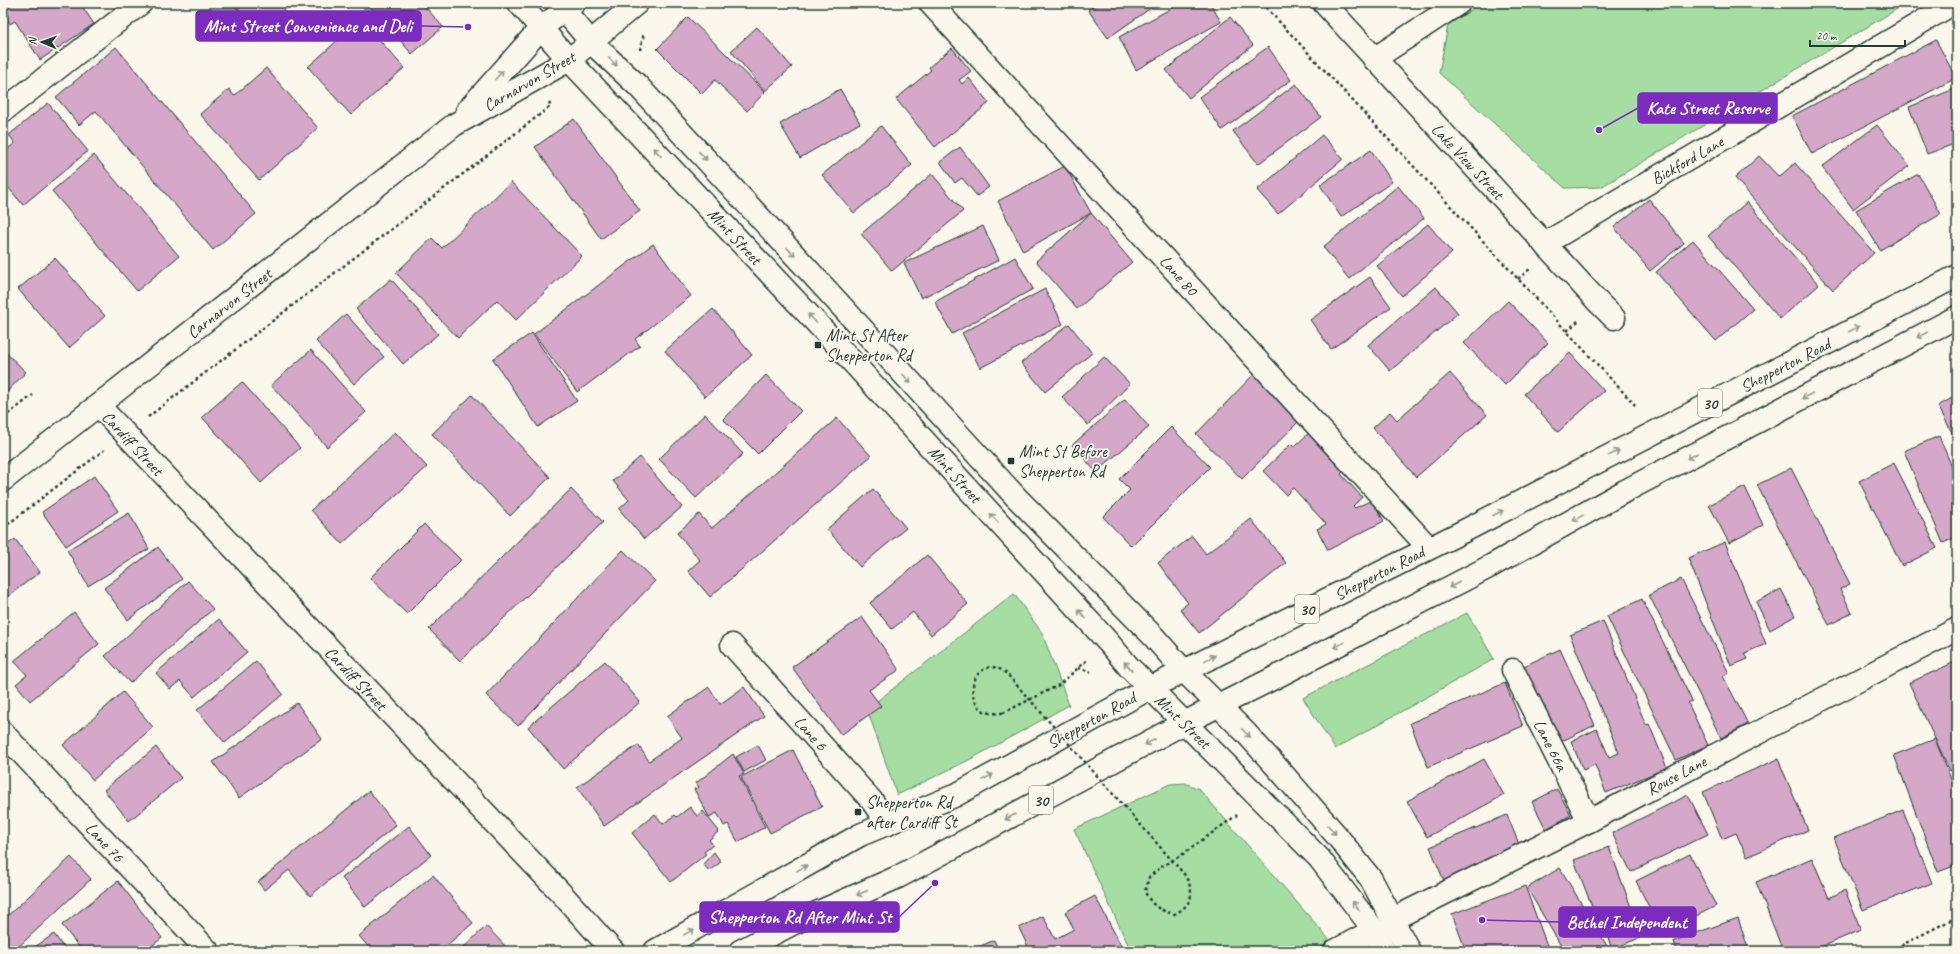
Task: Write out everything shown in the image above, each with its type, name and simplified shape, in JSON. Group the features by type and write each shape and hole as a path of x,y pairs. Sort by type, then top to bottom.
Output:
{"main road":[{"path":"3,111 141,3"},
{"name":"Mint Street","path":"519,3 570,60 826,333 1150,688 1215,751 1319,858 1374,930 1384,951"},
{"name":"Carnarvon Street","path":"3,480 99,406 454,125 570,60 637,3"},
{"name":"Lane 80","path":"930,3 1428,548"},
{"name":"Lake View Street","path":"1324,3 1544,244 1614,318"},
{"path":"1374,59 1459,3"},
{"name":"Bickford Lane","path":"1544,244 1954,3"},
{"name":"Mint Street","path":"565,5 591,42 636,85 1016,497 1153,636 1217,706 1246,733 1337,836 1371,879 1409,951"},
{"name":"Carnarvon Street","path":"454,125 541,28 565,5"},
{"name":"Shepperton Road","path":"655,951 860,836 954,796 1150,688 1428,548 1957,276"},
{"name":"30","path":"740,951 794,923 898,877 1184,722 1489,567 1625,491 1957,317"},
{"name":"Cardiff Street","path":"99,406 556,887 613,951"},
{"name":"Rouse Lane","path":"1393,919 1589,821 1957,629"},
{"name":"Lane 6","path":"732,645 872,801 888,824"},
{"name":"Lane 66a","path":"1513,670 1589,821"},
{"name":"Lane 76","path":"3,733 208,951"},
{"path":"1335,951 1374,930"}],"path":[{"path":"1262,3 1636,406"},
{"path":"3,528 551,106 548,102"},
{"path":"3,418 33,395"},
{"path":"1088,659 1059,685 1052,688 1045,692 1031,699 1024,702 1010,710 1003,713 993,714 984,711 977,705 972,696 973,685 978,675 987,668 998,668 1007,674 1023,691 1028,697 1033,703 1038,709 1158,844 1163,850 1168,856 1173,862 1191,886 1189,902 1185,908 1175,914 1161,911 1149,900 1145,892 1149,877 1161,867 1172,860 1183,854 1213,832"},
{"path":"1078,668 1091,672"},
{"path":"1890,951 1957,917"}],"green space":[{"path":"1482,3 1907,3 1601,187 1565,188 1439,73 1448,25"},
{"path":"1014,594 1042,633 1069,705 969,760 897,795 867,709"},
{"path":"1467,613 1494,659 1335,749 1303,698"},
{"path":"1185,783 1199,789 1339,951 1131,951 1074,829 1170,784"}],"building":[{"path":"3,3 80,3 94,24 40,60 15,21 10,24 3,12"},
{"path":"232,3 292,3 257,33"},
{"path":"367,3 422,3 443,27 412,54"},
{"path":"1098,3 1158,3 1108,38 1088,10"},
{"path":"1181,3 1210,3 1221,22 1136,70 1119,37"},
{"path":"688,17 765,92 747,111 715,80 702,94 657,49"},
{"path":"1230,17 1253,45 1189,98 1166,70"},
{"path":"361,19 404,68 351,115 308,67"},
{"path":"757,27 792,67 765,91 731,51"},
{"path":"1936,40 1956,78 1812,154 1792,116"},
{"path":"116,47 256,214 213,250 96,111 79,125 56,97"},
{"path":"1268,47 1291,80 1222,130 1199,97"},
{"path":"952,48 971,71 959,80 962,84 969,78 989,103 935,147 896,99 931,70 929,67"},
{"path":"266,68 318,128 259,180 200,114 229,89 234,96"},
{"path":"1296,84 1321,117 1258,164 1233,131"},
{"path":"1957,88 1957,143 1927,154 1909,107"},
{"path":"840,89 860,123 800,158 780,124"},
{"path":"48,103 88,151 23,205 3,181 3,153 15,143 9,135"},
{"path":"574,119 640,211 601,239 535,147"},
{"path":"1877,125 1909,166 1853,209 1822,167"},
{"path":"881,126 912,165 854,213 822,175"},
{"path":"1322,135 1343,159 1278,214 1257,190"},
{"path":"960,147 989,187 977,196 962,178 955,183 940,162"},
{"path":"1371,150 1392,182 1341,217 1320,185"},
{"path":"94,155 179,256 137,291 52,191"},
{"path":"1759,156 1779,177 1795,163 1874,253 1833,290 1735,178"},
{"path":"1065,166 1091,213 1023,251 998,201"},
{"path":"932,174 963,211 892,271 861,234"},
{"path":"1918,174 1941,214 1880,250 1856,210"},
{"path":"511,182 582,256 516,320 497,300 458,338 396,273 432,238 442,248"},
{"path":"1398,186 1424,218 1349,279 1323,247"},
{"path":"1649,199 1684,243 1650,271 1614,227"},
{"path":"1747,202 1819,285 1780,319 1708,236"},
{"path":"1091,213 1132,262 1077,309 1036,261"},
{"path":"1428,224 1452,253 1402,296 1377,266"},
{"path":"983,226 999,260 921,298 904,263"},
{"path":"1693,240 1753,309 1716,341 1656,272"},
{"path":"653,244 691,296 635,339 640,346 577,392 534,334"},
{"path":"1015,257 1033,289 952,334 935,302"},
{"path":"55,258 105,316 69,348 18,289"},
{"path":"1370,277 1391,307 1331,349 1310,320"},
{"path":"391,279 438,334 403,364 356,309"},
{"path":"1436,287 1458,313 1390,371 1368,345"},
{"path":"1045,289 1063,324 980,368 962,333"},
{"path":"1508,301 1548,343 1505,385 1464,343"},
{"path":"713,309 752,355 705,397 665,351"},
{"path":"346,314 384,357 354,384 316,341"},
{"path":"1069,324 1092,353 1045,392 1021,363"},
{"path":"532,333 577,401 538,427 493,359"},
{"path":"3,350 26,372 3,396"},
{"path":"311,350 366,412 327,447 271,385"},
{"path":"1570,353 1604,391 1558,432 1524,394"},
{"path":"1104,357 1130,384 1088,425 1062,397"},
{"path":"1256,372 1303,417 1242,479 1196,434"},
{"path":"1450,373 1487,415 1416,477 1373,428 1390,412 1397,420"},
{"path":"766,375 801,411 758,454 723,419"},
{"path":"242,382 300,448 261,483 202,417"},
{"path":"472,395 550,477 510,516 432,434"},
{"path":"1957,395 1957,442 1938,406"},
{"path":"1125,399 1149,427 1096,472 1072,445"},
{"path":"705,414 743,454 696,498 659,459"},
{"path":"837,418 871,456 710,597 688,571 700,560 677,533 699,514 712,528"},
{"path":"1171,427 1210,467 1131,546 1103,517 1130,490 1119,479"},
{"path":"1311,431 1346,469 1341,474 1362,497 1353,506 1355,508 1372,500 1384,521 1328,550 1317,529 1326,524 1293,488 1286,495 1263,471 1291,444 1294,447"},
{"path":"395,432 427,467 342,544 311,510"},
{"path":"1939,436 1957,479 1957,537 1943,543 1904,451"},
{"path":"640,457 682,507 644,539 619,509 629,500 613,481"},
{"path":"1894,463 1937,548 1902,566 1859,481"},
{"path":"1791,468 1850,584 1840,589 1852,613 1829,625 1757,485"},
{"path":"94,476 118,511 66,546 42,512"},
{"path":"1745,487 1763,525 1729,543 1709,505"},
{"path":"571,489 603,522 460,661 429,629"},
{"path":"873,489 906,528 860,567 827,529"},
{"path":"129,513 149,549 88,586 67,550"},
{"path":"1251,519 1286,563 1199,633 1180,609 1188,603 1158,563 1192,536 1206,554"},
{"path":"424,524 461,560 407,614 370,578"},
{"path":"15,539 40,572 3,600 3,548"},
{"path":"1725,542 1766,644 1745,653 1748,659 1731,666 1688,558"},
{"path":"158,547 182,579 128,620 104,588"},
{"path":"623,550 655,581 518,726 486,695"},
{"path":"927,555 968,604 931,635 913,612 892,629 870,603"},
{"path":"1681,579 1729,673 1723,676 1748,724 1721,738 1649,595"},
{"path":"188,581 213,609 130,683 105,656"},
{"path":"1781,589 1795,616 1770,630 1756,602"},
{"path":"1642,599 1692,701 1688,703 1708,745 1676,760 1607,616"},
{"path":"74,612 99,644 30,701 16,684 27,675 14,661"},
{"path":"862,617 899,670 869,690 881,706 841,735 792,667"},
{"path":"219,619 247,652 194,697 180,681 170,689 156,673"},
{"path":"1603,621 1646,725 1649,724 1667,768 1606,793 1595,765 1583,770 1571,741 1597,729 1609,757 1619,753 1570,635"},
{"path":"1560,649 1595,725 1560,742 1524,666"},
{"path":"256,661 283,694 225,743 197,710"},
{"path":"605,661 640,702 563,769 528,727"},
{"path":"1957,661 1957,767 1950,771 1909,683"},
{"path":"1505,683 1523,726 1428,767 1410,723"},
{"path":"709,687 720,704 744,687 764,716 604,826 577,787 638,745 649,761 682,738 667,716"},
{"path":"123,692 153,727 93,780 63,745"},
{"path":"297,703 322,739 239,798 213,762"},
{"path":"1935,739 1957,794 1957,865 1938,872 1894,755"},
{"path":"758,745 766,760 744,772 736,757"},
{"path":"156,747 181,778 129,821 104,790"},
{"path":"793,750 822,807 770,833 741,777"},
{"path":"733,754 744,774 739,776 765,827 738,842 728,824 724,826 717,813 709,817 694,789 699,787 696,783"},
{"path":"1484,759 1504,795 1427,837 1407,801"},
{"path":"1778,759 1808,830 1747,857 1736,833 1722,839 1703,792"},
{"path":"1557,789 1571,815 1546,829 1532,802"},
{"path":"369,791 396,825 310,896 289,870 264,890 258,882"},
{"path":"1688,795 1708,834 1631,872 1612,833"},
{"path":"690,807 697,816 703,811 719,831 709,840 713,845 704,852 706,854 671,882 632,833 655,814 663,824 675,815 677,817"},
{"path":"1903,810 1932,883 1863,910 1834,838"},
{"path":"1507,815 1521,849 1444,881 1430,847"},
{"path":"409,826 431,855 365,907 342,878"},
{"path":"1609,847 1642,937 1612,949 1600,916 1596,917 1574,860"},
{"path":"714,852 721,862 709,871 703,864"},
{"path":"1690,854 1716,906 1662,933 1636,881"},
{"path":"71,857 91,879 14,951 3,951 3,920"},
{"path":"1812,858 1829,898 1845,890 1861,930 1811,951 1783,951 1756,882"},
{"path":"1560,868 1610,951 1564,951 1527,888"},
{"path":"433,875 473,923 440,951 372,951 359,936"},
{"path":"118,881 162,938 145,951 82,951 62,925"},
{"path":"1525,886 1549,951 1466,951 1452,914"},
{"path":"1095,896 1124,951 1030,951 1019,928 1043,916 1055,939 1074,929 1065,912"},
{"path":"1738,918 1749,951 1677,951 1674,941"},
{"path":"486,926 510,951 460,951"},
{"path":"54,934 66,951 29,951"},
{"path":"994,940 999,951 970,951"}],"place":[{"name":"Mint Street Convenience and Deli","path":"468,27"},
{"name":"Kate Street Reserve","path":"1599,130"},
{"name":"Mint St After Shepperton Rd","path":"818,345"},
{"name":"Mint St Before Shepperton Rd","path":"1011,461"},
{"name":"Shepperton Rd after Cardiff St","path":"858,812"},
{"name":"Shepperton Rd After Mint St","path":"935,883"},
{"name":"Bethel Independent","path":"1482,920"}]}
